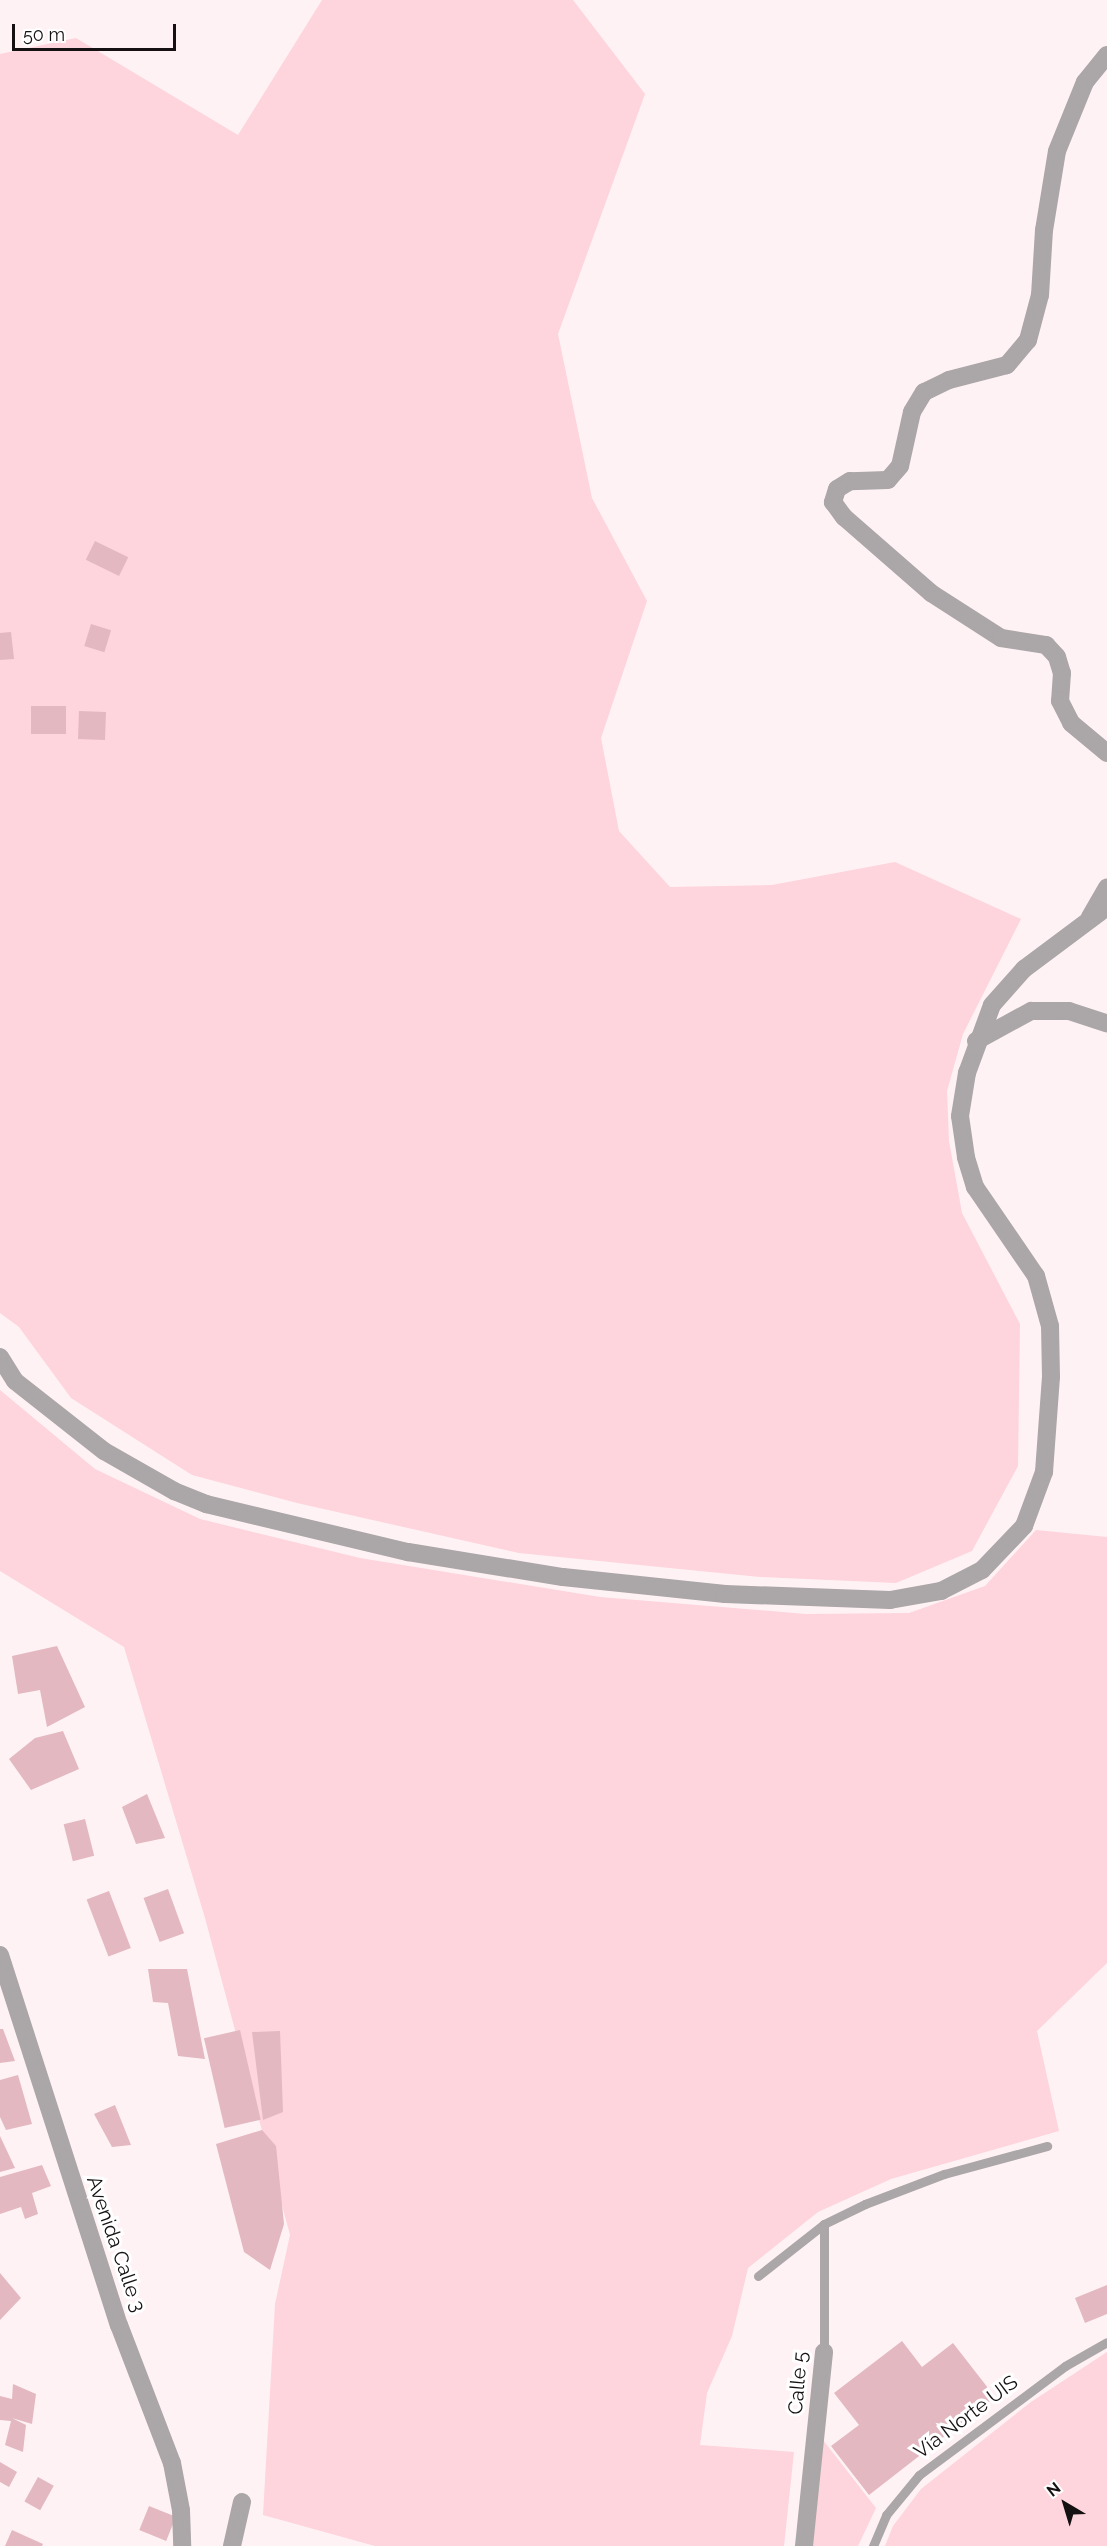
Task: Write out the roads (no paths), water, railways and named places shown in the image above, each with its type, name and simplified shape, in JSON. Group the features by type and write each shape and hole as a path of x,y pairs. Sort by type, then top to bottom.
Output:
{"street":[{"path":"1107,55 1085,82 1057,151 1044,230 1040,295 1029,340 1007,365 949,380 924,392 912,412 900,466 888,480 850,480 837,489 833,502 851,523 931,593 1001,638 1046,645 1057,657 1062,673 1060,701 1071,723 1107,753"},
{"path":"1089,918 1107,887"},
{"path":"0,1357 15,1382 104,1450 174,1491 206,1504 408,1552 563,1577 725,1594 890,1600 941,1591 982,1570 1024,1526 1044,1472 1051,1377 1050,1326 1036,1276 975,1187 966,1157 960,1116 976,1041 992,1005 1024,969 1089,918 1107,907"},
{"path":"976,1041 1031,1011 1069,1011 1107,1023"},
{"name":"Avenida Calle 3","path":"0,1955 111,2302 172,2463 181,2510 182,2546"},
{"name":"Calle 5","path":"804,2546 824,2352"},
{"path":"232,2546 242,2502"}],"lane":[{"path":"758,2276 824,2224 865,2204 944,2174 1047,2146"},
{"name":"Calle 5","path":"824,2224 824,2352"},
{"name":"Vía Norte UIS","path":"873,2546 886,2515 919,2475 1065,2366 1107,2342"}]}
